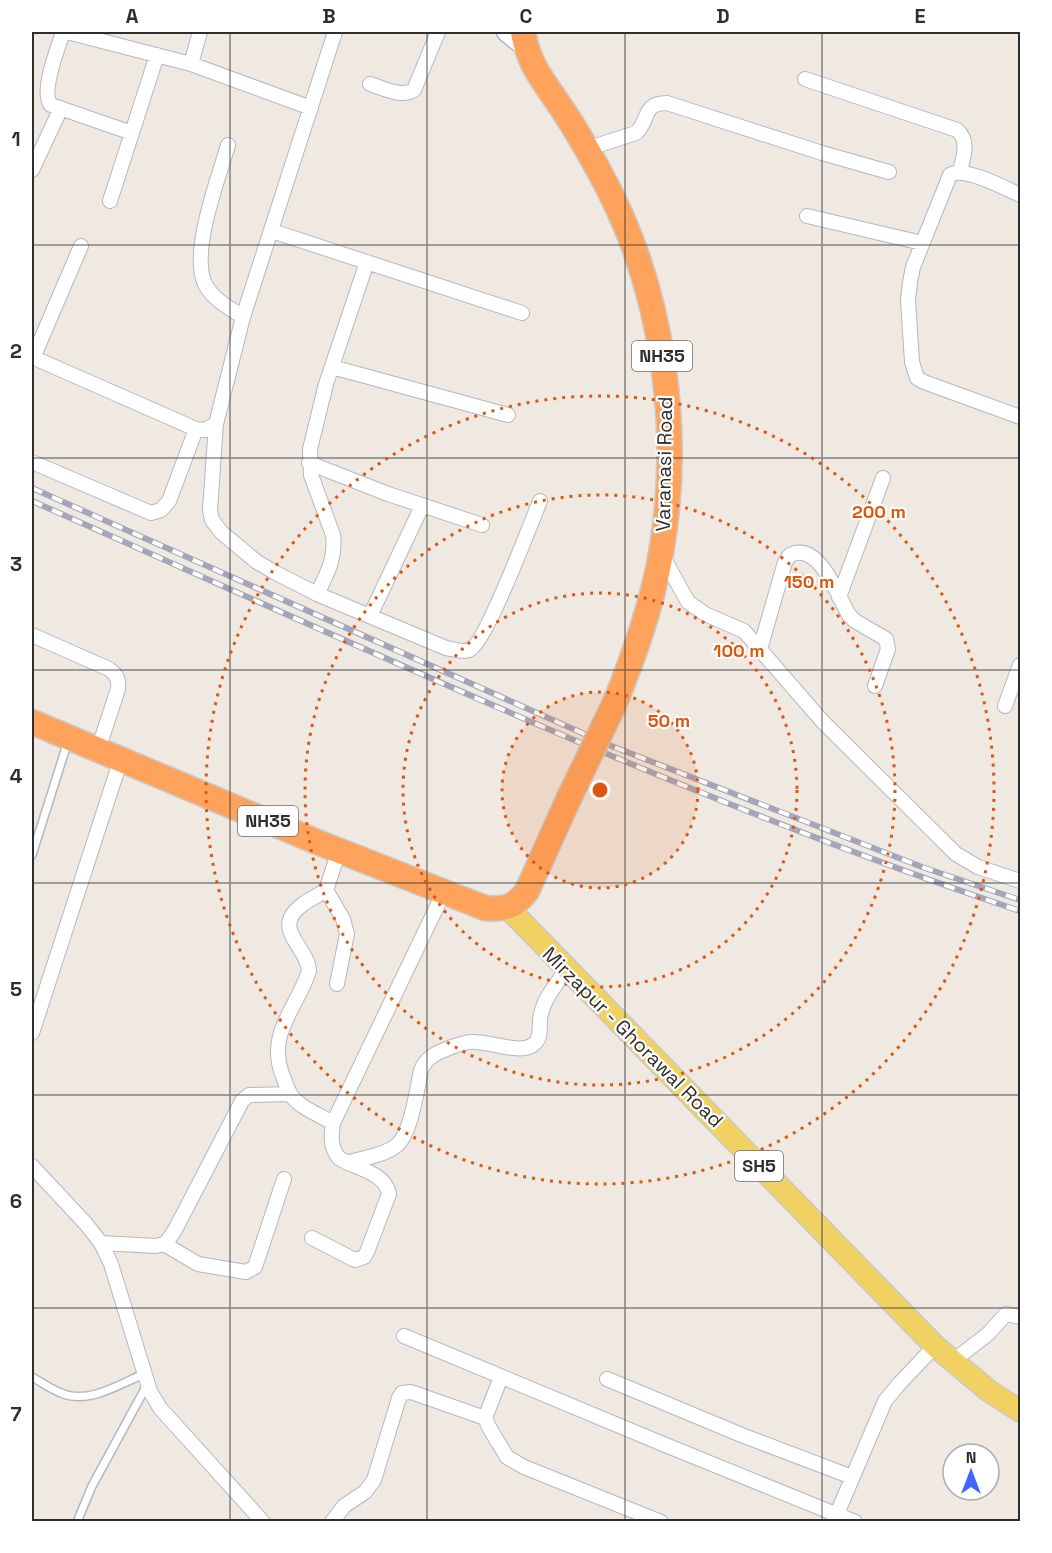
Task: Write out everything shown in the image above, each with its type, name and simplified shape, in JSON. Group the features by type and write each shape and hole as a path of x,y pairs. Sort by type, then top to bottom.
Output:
{"highway":[{"name":"Varanasi Road","path":"508,909 520,901 528,891 569,798 614,705 637,649 661,554 668,465 669,414 663,357 651,299 626,224 566,115 534,69 524,40"},
{"name":"NH35","path":"32,722 339,851 485,908 508,909"}],"main road":[{"name":"Mirzapur - Ghorawal Road","path":"508,909 935,1346 989,1391 1020,1411"}],"street":[{"path":"132,133 51,105 46,95 65,32 191,64 311,108"},
{"path":"191,64 200,32"},
{"path":"335,32 243,317 216,424 210,510 214,526 257,562 316,594 446,648 460,651 470,650 476,645 495,607 540,501"},
{"path":"370,84 401,94 408,94 414,90 438,32"},
{"path":"506,32 524,40"},
{"path":"110,201 157,56"},
{"path":"805,79 957,130 962,134 965,142 960,172"},
{"path":"586,149 636,133 640,130 651,106 657,103 667,103 889,172"},
{"path":"32,170 61,108"},
{"path":"228,145 202,237 200,270 205,285 212,294 243,317"},
{"path":"1020,195 970,174 954,172 946,179 913,267 908,291 912,362 917,378 1020,417"},
{"path":"807,216 922,243"},
{"path":"272,231 522,313"},
{"path":"81,246 32,357 196,429 205,430 216,424"},
{"path":"316,594 330,569 334,544 329,524 315,490 309,463 312,435 367,262"},
{"path":"332,367 508,415"},
{"path":"32,462 151,513 161,510 169,501 196,429"},
{"path":"309,463 422,506 482,525"},
{"path":"839,597 883,478"},
{"path":"370,616 422,506"},
{"path":"760,649 786,562 790,555 801,552 817,559 855,621 886,639 888,649 875,686"},
{"path":"661,554 688,602 705,614 738,627 823,722 956,854 978,867 1020,881"},
{"path":"32,635 109,669 115,674 118,689 98,750"},
{"path":"1005,706 1020,665"},
{"path":"32,1033 121,759"},
{"path":"333,1123 305,1107 290,1094 278,1062 277,1044 309,971 308,962 292,939 290,919 302,905 326,890 339,851"},
{"path":"326,890 346,928 337,984"},
{"path":"312,1238 355,1260 364,1257 367,1252 389,1194 387,1185 382,1179 346,1163 334,1153 333,1123 444,892"},
{"path":"346,1163 398,1145 407,1128 425,1061 431,1056 466,1042 483,1042 521,1049 536,1043 539,1038 543,1005 566,970"},
{"path":"101,1243 156,1246 164,1244 176,1228 242,1101 249,1095 290,1094"},
{"path":"32,1166 101,1243 111,1264 146,1379 160,1408 263,1521"},
{"path":"164,1244 198,1264 246,1272 251,1270 257,1261 284,1179"},
{"path":"954,1363 988,1334 1006,1314 1020,1317"},
{"path":"404,1336 835,1518 855,1521"},
{"path":"835,1518 885,1401 898,1384 935,1346"},
{"path":"485,1418 501,1377"},
{"path":"607,1379 744,1436 852,1477"},
{"path":"332,1521 344,1506 365,1492 374,1480 402,1393 411,1392 485,1418 507,1456 515,1462 661,1521"}],"lane":[{"path":"32,855 69,737"},
{"path":"32,1377 62,1394 81,1396 146,1379"},
{"path":"77,1521 92,1486 146,1379"}],"railway":[{"path":"32,488 609,745 922,867 1020,900"},
{"path":"32,501 522,718 645,770 769,820 1020,911"}]}
